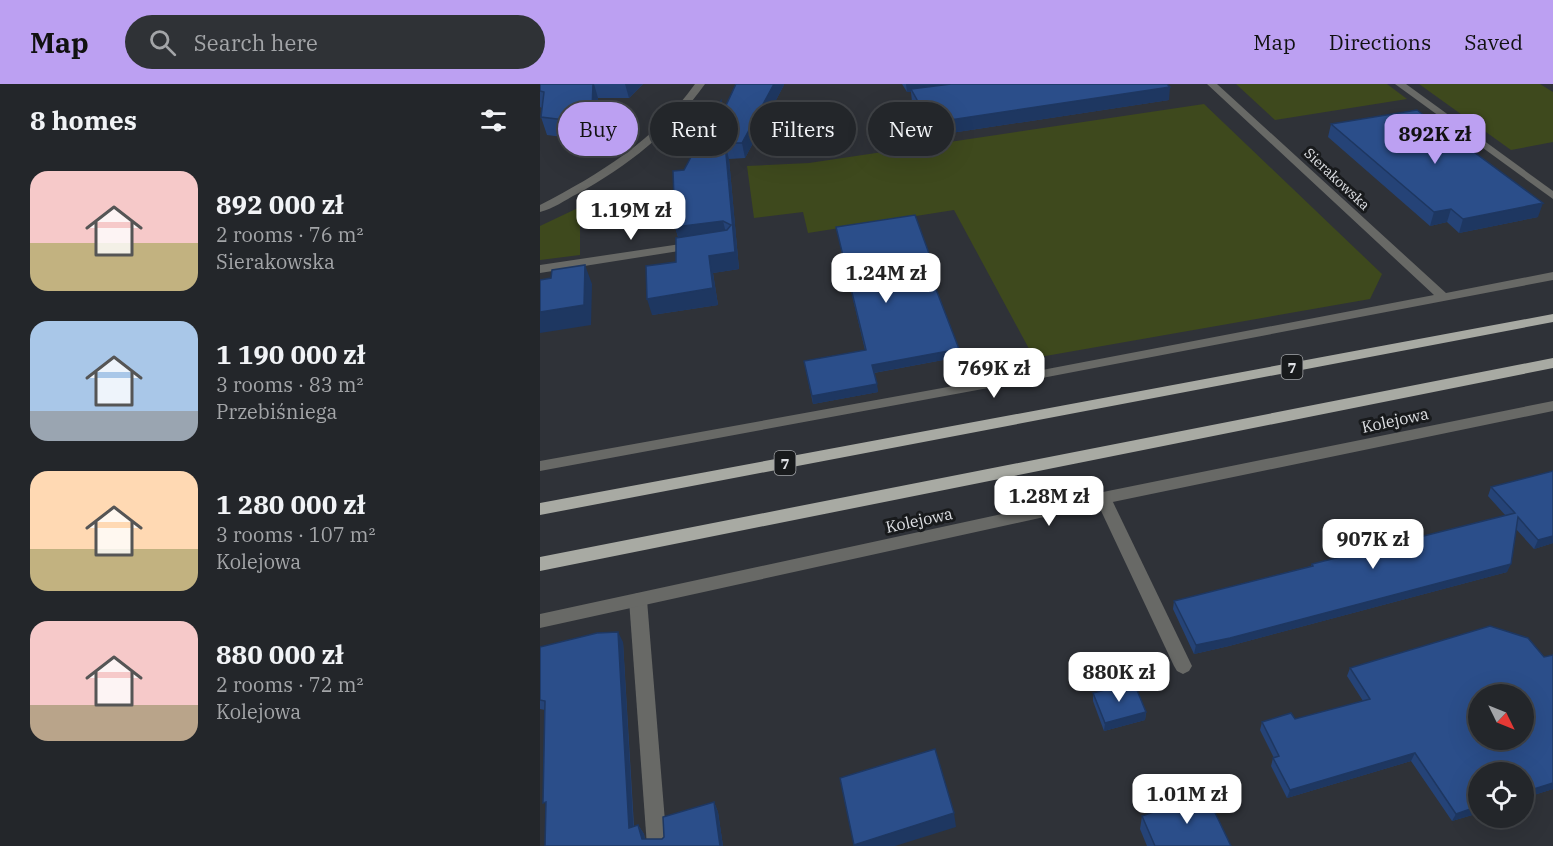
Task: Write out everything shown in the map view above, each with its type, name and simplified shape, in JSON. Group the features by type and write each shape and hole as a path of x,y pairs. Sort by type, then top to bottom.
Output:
{"highway":[{"name":"7","path":"540,509 1553,318"},
{"name":"Kolejowa","path":"540,564 1553,363"}],"street":[{"path":"540,209 595,181 639,151 687,105 700,84"},
{"name":"Sierakowska","path":"1212,84 1442,296"},
{"path":"1400,84 1553,196"},
{"path":"540,269 703,245"},
{"path":"540,465 1042,374 1553,276"},
{"name":"Kolejowa","path":"540,621 1103,498 1553,406"},
{"path":"1103,498 1183,666"},
{"path":"638,600 657,846"}],"green space":[{"path":"1236,84 1387,84 1407,99 1275,120"},
{"path":"1419,84 1540,84 1553,92 1553,142 1511,150"},
{"path":"1204,104 1382,274 1370,299 1034,358 954,210 808,233 803,212 754,218 747,166 809,163 868,154 868,156 954,156 954,141"},
{"path":"580,207 580,255 540,260 540,226"}],"building":[{"path":"540,84 593,84 592,102 558,102 558,119 541,117 544,92 540,91"},
{"path":"736,84 774,84 764,102 750,102 750,128 742,143 738,143 738,102 728,102"},
{"path":"951,84 1167,84 1170,87 954,119 954,102 918,102 911,89"},
{"path":"1417,110 1543,203 1463,219 1451,209 1434,212 1331,124"},
{"path":"692,156 726,156 735,252 709,256 713,288 647,299 646,266 676,262 676,238 727,230 731,225 723,221 675,227 673,171 684,170"},
{"path":"915,215 935,270 929,271 959,349 872,365 877,384 812,396 804,361 866,350 836,227"},
{"path":"585,265 584,305 540,312 540,280 551,278 552,270"},
{"path":"1553,471 1553,536 1538,540 1518,517 1511,564 1196,645 1174,601 1515,513 1491,487"},
{"path":"1490,626 1528,638 1544,657 1553,655 1553,783 1534,789 1534,762 1468,762 1468,810 1456,814 1415,753 1290,790 1273,758 1279,756 1262,722 1291,713 1295,719 1370,699 1350,668"},
{"path":"618,632 629,828 638,825 642,839 662,839 664,837 663,817 714,802 720,846 545,846 546,802 543,803 545,701 540,700 540,647 597,633"},
{"path":"1134,683 1146,712 1105,723 1093,693"},
{"path":"935,749 954,813 854,845 840,778"},
{"path":"1206,794 1231,846 1155,846 1142,816"}]}
